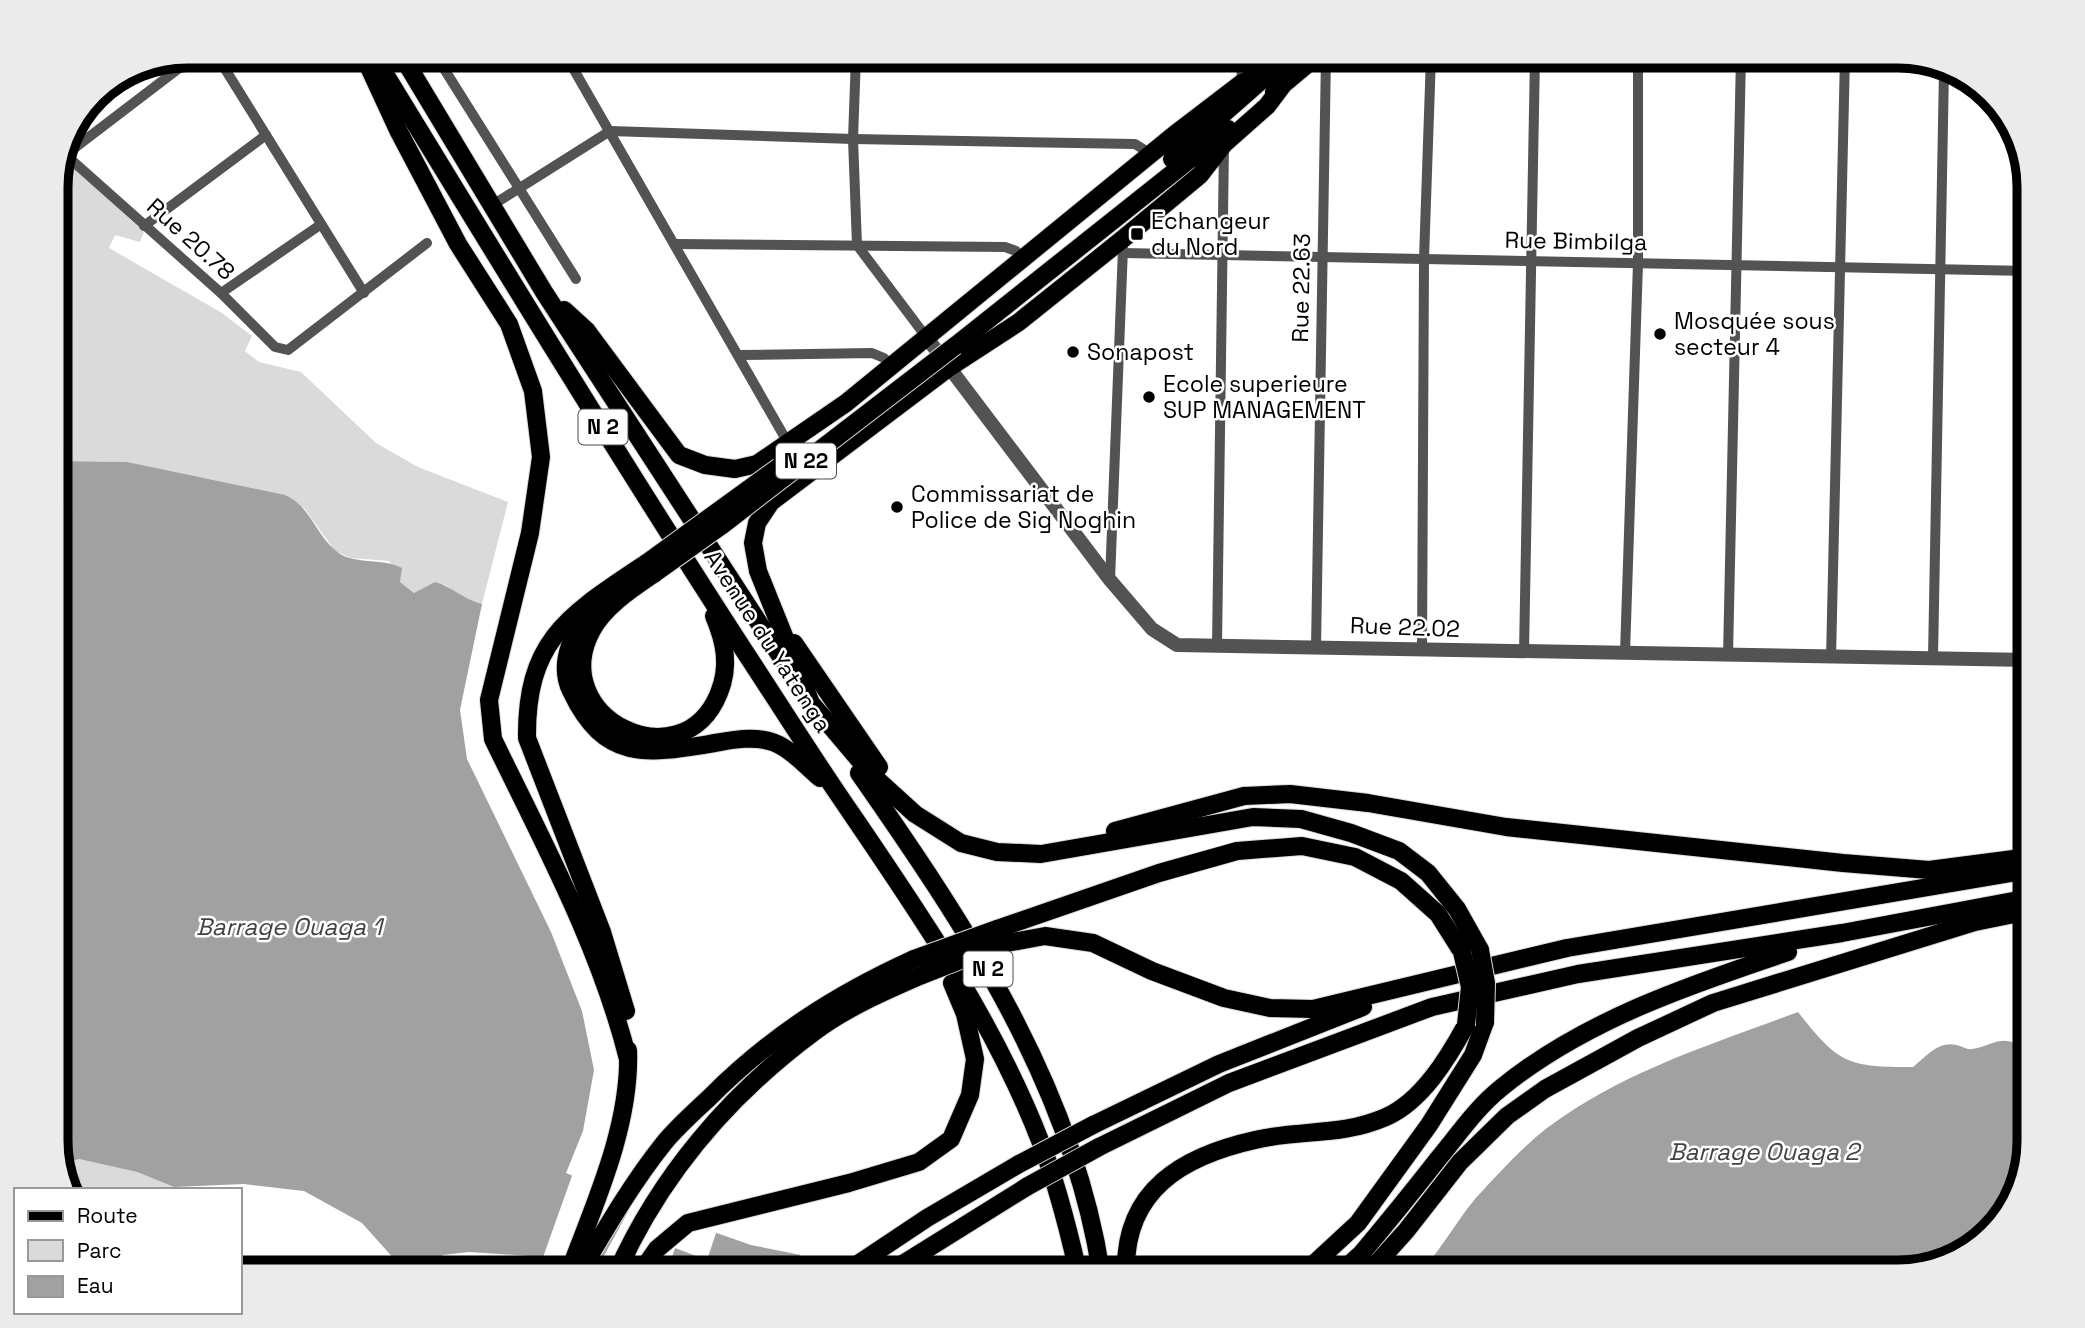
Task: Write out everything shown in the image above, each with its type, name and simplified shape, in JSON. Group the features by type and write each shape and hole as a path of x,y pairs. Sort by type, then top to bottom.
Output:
{"main road":[{"path":"370,68 398,130 458,244 509,324 533,391 541,457 530,533 489,700 493,738 601,971 615,1005 628,1059"},
{"name":"Avenue du Yatenga","path":"381,68 523,300 692,568 930,931 978,1009 1011,1073 1041,1143 1075,1260"},
{"name":"Avenue du Yatenga","path":"409,68 544,292 811,703 962,924 1029,1044 1052,1097 1090,1218 1098,1260"},
{"name":"N 22","path":"1183,157 1273,68"},
{"name":"N 22","path":"651,567 721,526 956,346 1183,157 1303,68"},
{"path":"544,292 587,331 679,455 705,465 735,469 757,464 846,403 1242,83 1269,71"},
{"path":"1282,86 1267,106 1224,144 1200,176 1123,246 1019,322 947,369 771,502 757,523 753,542 758,571 771,610 811,703 872,775 915,814 961,843 997,852 1041,854 1252,817 1301,819 1351,833 1399,852 1428,873 1457,909 1488,1001 1485,1022 1473,1055 1414,1147 1358,1223 1318,1260"},
{"path":"578,1260 624,1100 628,1059 625,1002 603,932 527,738 527,706 537,663 555,632 572,615 608,589 651,567"},
{"path":"651,567 593,628 583,654 584,685 594,704 611,721 635,735 665,738 696,726 714,705 727,664 721,632 692,568"},
{"path":"608,589 582,620 568,645 568,685 579,709 597,730 629,750 665,751 741,739 770,741 798,758 838,794"},
{"path":"771,610 886,778 915,814"},
{"path":"1041,854 1167,815 1244,796 1290,793 1368,803 1518,829 1843,863 1929,870 2017,859"},
{"path":"583,1260 666,1141 741,1066 808,1014 864,982 918,967 1159,873 1237,851 1302,846 1355,857 1401,881 1438,914 1471,951 1466,1025 1446,1060 1415,1095 1388,1116 1338,1132 1256,1139 1203,1157 1162,1179 1141,1205 1129,1240 1127,1260"},
{"path":"999,936 1045,936 1093,943 1152,971 1224,998 1270,1008 1314,1009 1567,948 2017,872"},
{"path":"910,1260 1028,1186 1099,1147 1230,1083 1432,1007 1578,975 1842,933 2017,900"},
{"path":"1379,1260 1406,1231 1460,1162 1507,1116 1545,1089 1603,1057 1713,1003 1975,922 2017,913"},
{"path":"649,1260 657,1249 688,1223 849,1183 919,1162 951,1139 970,1095 975,1059 965,1014 930,931"},
{"path":"1354,1260 1475,1113 1500,1088 1531,1065 1614,1019 1674,993 1842,933"},
{"path":"623,1260 653,1205 703,1134 755,1081 815,1031 918,967"},
{"path":"864,1260 927,1218 1019,1164 1093,1125 1219,1064 1422,984"}],"street":[{"path":"224,68 364,293 427,243"},
{"path":"443,68 576,279"},
{"path":"573,68 740,355 788,443"},
{"path":"856,68 853,139 857,245 927,338"},
{"path":"1241,68 1242,83"},
{"name":"Rue 22.63","path":"1317,648 1326,68"},
{"path":"1422,651 1424,259 1431,68"},
{"path":"1524,653 1535,68"},
{"path":"1625,653 1638,262 1638,68"},
{"path":"1728,656 1741,68"},
{"path":"1831,657 1845,68"},
{"path":"75,149 178,69"},
{"path":"1933,658 1944,78"},
{"path":"491,206 610,131 1135,144 1151,154"},
{"path":"144,226 266,135"},
{"path":"1217,646 1224,144"},
{"name":"Rue 20.78","path":"72,160 221,293 275,347 288,350 364,293"},
{"path":"221,293 320,225"},
{"path":"676,244 1005,247 1016,251 1023,259"},
{"path":"1110,580 1123,246"},
{"name":"Rue Bimbilga","path":"1123,246 1223,255 2017,271"},
{"name":"Rue 22.02","path":"927,338 947,369 1110,580 1163,639 1185,646 2017,660"},
{"path":"740,355 872,353 884,358 891,366"}],"green space":[{"path":"71,165 144,232 140,242 115,235 109,248 222,313 252,336 245,351 259,362 301,372 376,443 418,467 508,502 482,604 468,600 445,585 414,593 400,582 389,561 351,558 335,551 304,508 127,462 69,461"},
{"path":"79,1159 137,1172 174,1187 78,1188 71,1161"}],"water":[{"name":"Barrage Ouaga 1","path":"69,461 127,462 285,495 301,506 328,543 342,555 402,568 400,582 414,593 435,582 482,604 460,710 467,759 551,932 582,1011 594,1070 583,1131 566,1173 668,1216 751,1245 826,1260 553,1260 545,1257 469,1252 443,1255 436,1260 395,1260 362,1223 304,1191 244,1184 174,1187 137,1172 79,1159 71,1161 69,1148"},
{"name":"Barrage Ouaga 2","path":"1798,1012 1835,1052 1846,1059 1873,1066 1913,1067 1933,1051 1950,1044 1970,1049 1998,1041 2015,1043 2016,1156 2010,1179 1997,1207 1976,1230 1957,1244 1943,1251 1913,1259 1430,1260 1476,1198 1547,1128 1605,1091 1700,1048"}],"pier":[{"path":"573,1173 631,1198 584,1260 542,1260"},
{"path":"635,1199 717,1230 707,1260 675,1248 671,1260 602,1260"},
{"path":"801,1252 841,1260 799,1260"}],"place":[{"name":"Echangeur du Nord","path":"1137,234"},
{"name":"Mosquée sous secteur 4","path":"1660,334"},
{"name":"Sonapost","path":"1073,352"},
{"name":"Ecole superieure SUP MANAGEMENT","path":"1149,397"},
{"name":"Commissariat de Police de Sig Noghin","path":"897,507"}]}
